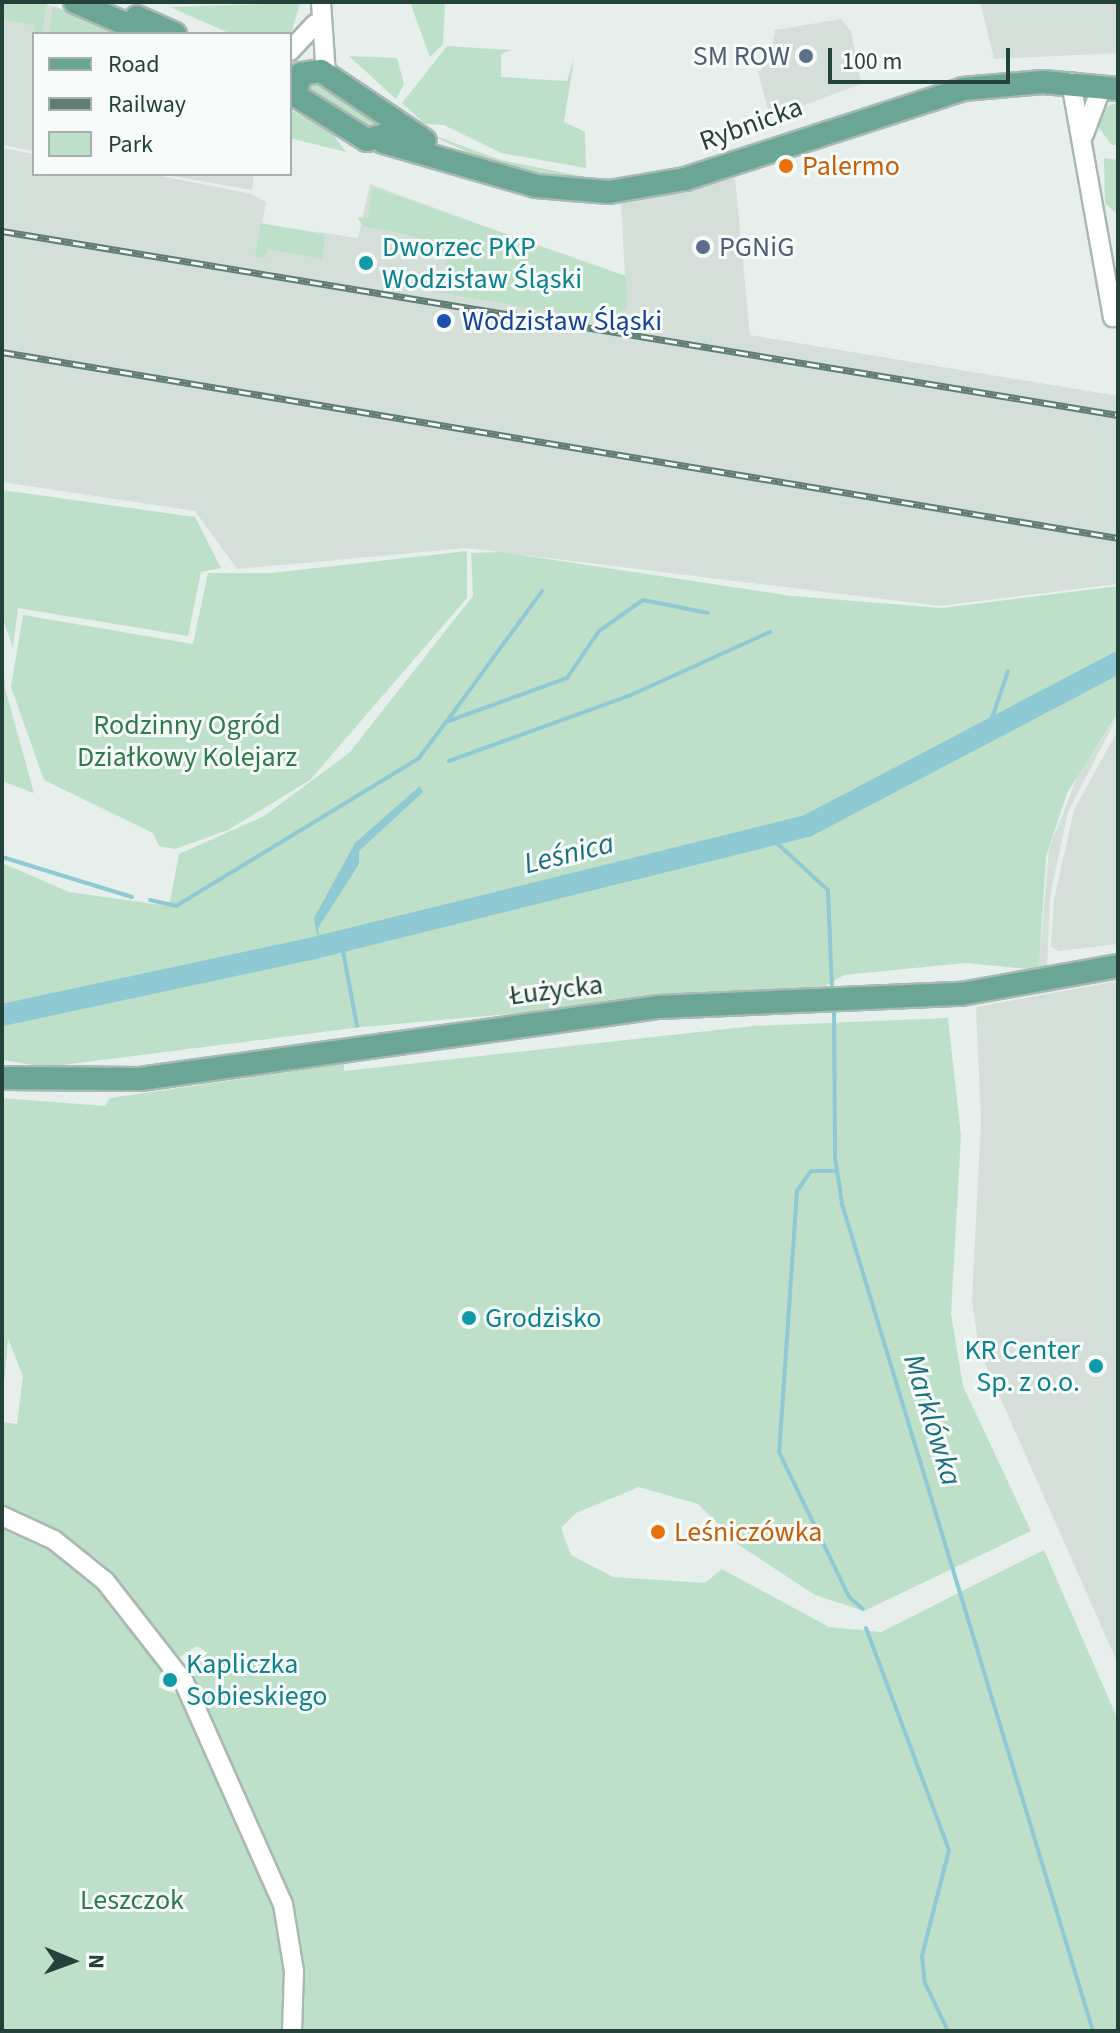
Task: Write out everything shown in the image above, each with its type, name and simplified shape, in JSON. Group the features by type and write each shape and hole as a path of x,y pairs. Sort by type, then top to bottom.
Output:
{"main road":[{"path":"75,2 144,32"},
{"path":"103,2 170,32"},
{"name":"Rybnicka","path":"301,80 393,120 453,159"},
{"name":"Rybnicka","path":"301,80 367,140 453,159 536,186 634,190 936,95 1071,82 1110,87"},
{"path":"383,142 393,120"},
{"name":"Łużycka","path":"2,1078 140,1079 659,1007 1003,990 1118,966"}],"street":[{"path":"301,80 321,2"},
{"path":"301,80 321,2"},
{"path":"292,49 315,24"},
{"path":"1071,82 1084,134 1113,317"},
{"path":"1084,134 1110,87"},
{"path":"2,1516 54,1540 105,1581 184,1682 283,1904 294,1971 292,2031"}],"shaded area":[{"path":"2,2 41,2 95,23 94,32 32,32 32,151 2,145"},
{"path":"980,2 1118,2 1118,53 994,59"},
{"path":"841,19 851,31 861,84 770,118 758,72 770,61 775,30"},
{"path":"2,148 32,154 32,176 161,176 252,194 266,202 262,224 358,238 370,184 622,277 627,312 621,201 735,178 750,335 1118,396 1118,584 940,606 467,548 237,569 195,511 2,482"},
{"path":"172,176 254,176 252,190"},
{"path":"1118,715 1068,812 1050,896 1047,969 1039,969 1049,849 1078,775"},
{"path":"1118,730 1118,944 1059,951 1051,947 1054,900 1074,810"},
{"path":"1118,981 1118,1664 979,1350 972,1300 981,1121 976,1007"}],"green space":[{"path":"2,2 47,4 42,32 33,32 34,25 2,19"},
{"path":"410,2 445,2 443,44 430,57"},
{"path":"300,3 291,32 226,32 170,7"},
{"path":"53,6 124,32 49,32"},
{"path":"447,46 512,50 501,54 501,77 567,81 574,59 564,122 585,132 586,168 501,153 444,125 425,124 402,103"},
{"path":"349,56 397,58 404,84 396,99"},
{"path":"315,79 383,121 376,134 311,98 305,84"},
{"path":"1118,102 1118,145 1112,145 1096,124 1101,109"},
{"path":"292,111 329,129 346,152 292,138"},
{"path":"422,131 501,160 605,181 502,168"},
{"path":"1104,158 1118,160 1117,214 1105,203"},
{"path":"372,187 626,276 627,309 600,320 419,289 420,282 444,279 449,244 363,226 357,217 368,218"},
{"path":"261,223 325,235 322,259 268,249 265,258 255,256"},
{"path":"2,490 195,517 221,568 201,572 188,636 18,608 13,647 2,617"},
{"name":"Rodzinny Ogród Działkowy Kolejarz","path":"467,551 467,598 310,780 228,830 175,849 159,846 153,833 44,780 11,687 23,615 193,644 208,573 272,573"},
{"path":"501,552 792,596 942,608 1118,586 1118,713 1067,793 1046,857 1039,970 965,963 844,975 825,986 362,1027 46,1067 2,1060 2,863 69,892 169,906 179,854 264,816 349,753 473,596 471,553"},
{"path":"2,645 5,688 34,793 2,781"},
{"path":"948,1018 961,1135 951,1314 963,1386 1031,1531 864,1611 815,1595 739,1545 698,1504 639,1487 576,1513 561,1528 571,1555 613,1577 705,1583 722,1569 829,1627 881,1632 1044,1550 1118,1720 1118,2031 299,2031 296,1937 193,1682 205,1651 197,1646 177,1659 98,1559 2,1509 2,1422 17,1424 23,1376 8,1339 2,1407 2,1098 105,1106 110,1098 344,1064 344,1071 753,1026"},
{"name":"Leszczok","path":"2,1524 89,1570 164,1670 158,1687 178,1694 234,1804 285,1942 284,2031 2,2031"}],"water":[{"path":"420,786 423,792 359,851 359,864 318,928 319,946 314,918 355,843"}],"waterway":[{"path":"447,721 542,591"},
{"path":"150,900 176,906 419,758 446,722 567,678 599,631 643,600 708,613"},
{"path":"449,761 631,695 770,632"},
{"name":"Leśnica","path":"2,1015 306,950 807,826 1118,663"},
{"path":"988,730 1008,671"},
{"name":"Marklówka","path":"767,834 828,890 832,991"},
{"path":"2,857 132,897"},
{"path":"341,941 357,1026"},
{"name":"Marklówka","path":"834,1008 835,1157 842,1204 1093,2031"},
{"path":"836,1171 811,1171 797,1191 779,1452 849,1597 863,1609"},
{"path":"866,1628 949,1850 922,1956 925,1983 948,2031"}],"railway":[{"path":"2,231 1118,415"},
{"path":"2,352 1118,538"}],"place":[{"name":"SM ROW","path":"806,56"},
{"name":"Palermo","path":"786,166"},
{"name":"PGNiG","path":"703,247"},
{"name":"Dworzec PKP Wodzisław Śląski","path":"366,263"},
{"name":"Wodzisław Śląski","path":"444,321"},
{"name":"Grodzisko","path":"469,1318"},
{"name":"KR Center Sp. z o.o.","path":"1096,1366"},
{"name":"Leśniczówka","path":"658,1532"},
{"name":"Kapliczka Sobieskiego","path":"170,1680"}]}
